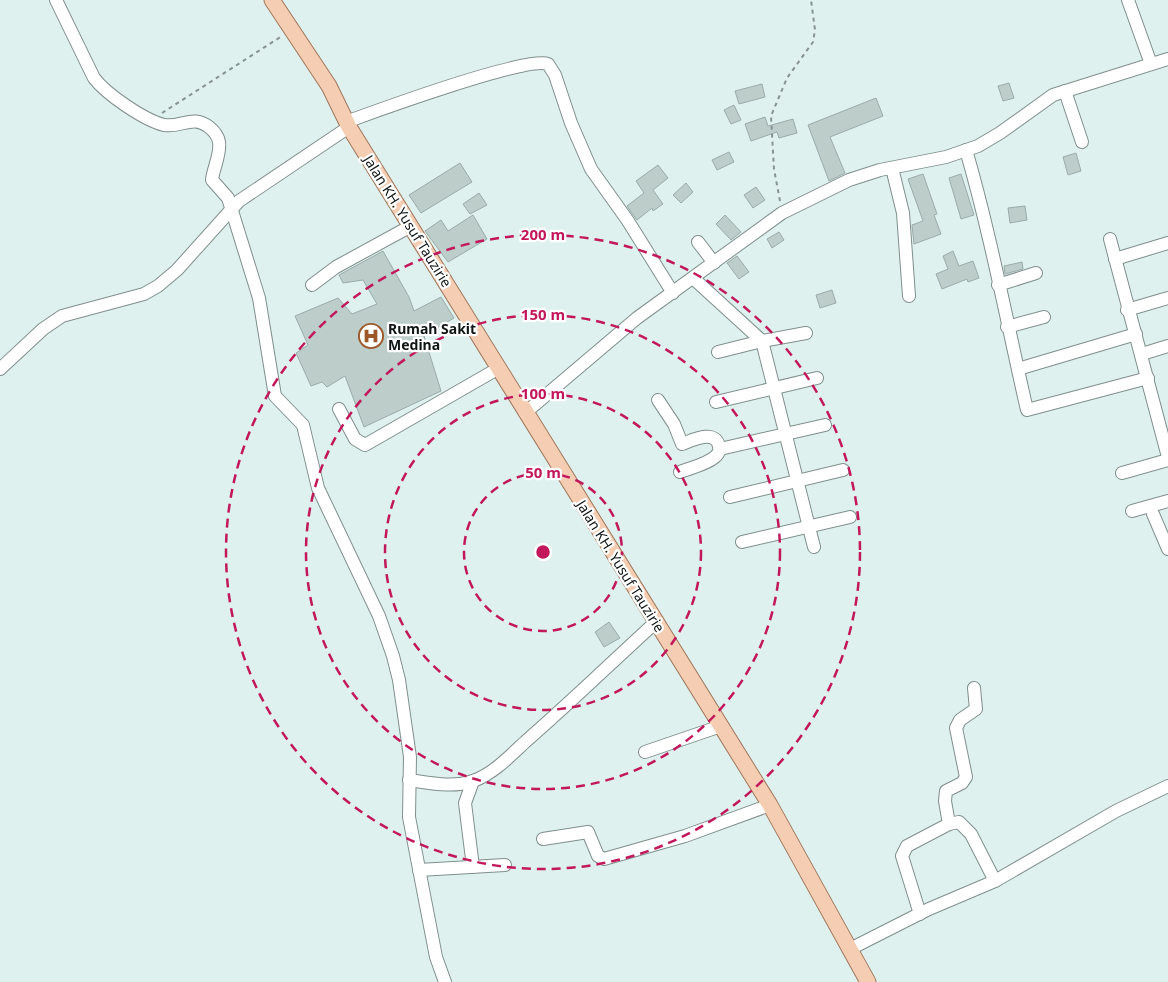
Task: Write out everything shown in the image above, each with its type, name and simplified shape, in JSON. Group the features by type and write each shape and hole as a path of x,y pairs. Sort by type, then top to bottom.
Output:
{"main road":[{"name":"Jalan KH. Yusuf Tauzirie","path":"272,0 290,30 329,86 348,124 525,413 770,805 868,982"}],"street":[{"path":"56,0 94,78 106,92 162,124 194,120 202,122 218,136 220,146 212,180 226,194 232,208 258,298 275,396 303,425 321,496 387,636 399,680 410,758 409,817 436,957 445,982"},
{"path":"1128,0 1151,64"},
{"path":"525,413 637,318 782,213 849,180 966,150 1000,134 1053,95 1168,59"},
{"path":"0,369 44,329 62,316 144,294 158,286 177,270 232,208 348,124 406,100 537,62 548,64 555,75 571,123 591,169 634,229 673,293"},
{"path":"1065,91 1082,142"},
{"path":"966,150 985,216 999,276 998,285 1007,327 1027,410 1148,378"},
{"path":"892,168 902,213 909,296"},
{"path":"312,285 336,267 411,226"},
{"path":"1110,239 1127,310 1142,354 1168,458 1122,473"},
{"path":"698,242 714,263"},
{"path":"1115,259 1168,243"},
{"path":"998,285 1036,273"},
{"path":"693,278 762,341 814,547"},
{"path":"1127,310 1168,298"},
{"path":"1007,327 1044,317"},
{"path":"718,352 806,332"},
{"path":"1018,369 1136,334"},
{"path":"1142,354 1168,346"},
{"path":"338,409 355,439 365,445 499,368"},
{"path":"716,402 817,378"},
{"path":"658,400 674,424 682,444 709,436 716,440 720,449"},
{"path":"680,472 715,458 720,449 825,425"},
{"path":"730,496 843,470"},
{"path":"1132,511 1168,502"},
{"path":"1153,514 1168,549"},
{"path":"742,542 850,516"},
{"path":"409,780 449,785 473,781 490,772 656,621"},
{"path":"949,824 945,801 946,790 965,781 966,777 956,728 960,720 976,709 974,688"},
{"path":"645,752 721,726"},
{"path":"473,781 465,803 473,867"},
{"path":"850,949 920,914 995,881 1116,811 1168,786"},
{"path":"543,839 588,832 598,856 604,858 684,836 770,805"},
{"path":"920,914 902,861 903,851 907,846 949,824 959,822 968,830 995,881"},
{"path":"419,870 505,865"}],"path":[{"path":"782,213 774,168 771,116 787,78 813,42 815,30 811,0"},
{"path":"165,111 290,30"}],"building":[{"path":"1009,83 1014,98 1003,101 998,86"},
{"path":"762,84 765,97 739,104 735,91"},
{"path":"876,98 883,116 830,137 845,173 829,181 808,125"},
{"path":"734,105 741,120 731,124 724,110"},
{"path":"765,117 768,126 793,119 797,133 779,138 777,132 751,141 745,124"},
{"path":"729,152 734,162 717,170 712,160"},
{"path":"1076,153 1081,171 1068,175 1063,157"},
{"path":"460,163 472,182 421,213 409,195"},
{"path":"658,165 668,178 653,190 663,204 653,211 652,208 637,220 627,206 644,193 636,181"},
{"path":"923,174 937,214 934,215 941,234 914,244 912,225 923,221 908,179"},
{"path":"961,174 974,215 961,219 949,178"},
{"path":"686,183 693,192 681,203 673,195"},
{"path":"756,187 765,200 753,208 744,195"},
{"path":"479,193 487,205 470,214 463,204"},
{"path":"1025,206 1027,220 1010,223 1008,208"},
{"path":"473,215 487,239 448,262 425,231 441,220 448,231"},
{"path":"725,215 741,232 731,240 716,224"},
{"path":"779,232 784,240 772,248 767,239"},
{"name":"Rumah Sakit Medina","path":"383,251 409,297 414,311 441,297 454,318 424,336 441,391 364,427 345,376 327,387 322,382 311,386 296,353 308,345 295,316 338,298 352,314 377,304 363,280 343,283 339,275"},
{"path":"953,251 959,266 973,261 979,278 968,282 967,279 942,289 936,274 948,269 943,256"},
{"path":"737,256 749,272 739,279 727,263"},
{"path":"1022,262 1023,269 1005,274 1004,266"},
{"path":"832,290 836,303 820,308 816,295"},
{"path":"609,622 620,638 604,647 595,632"}],"place":[{"name":"Rumah Sakit Medina","path":"371,336"}]}
